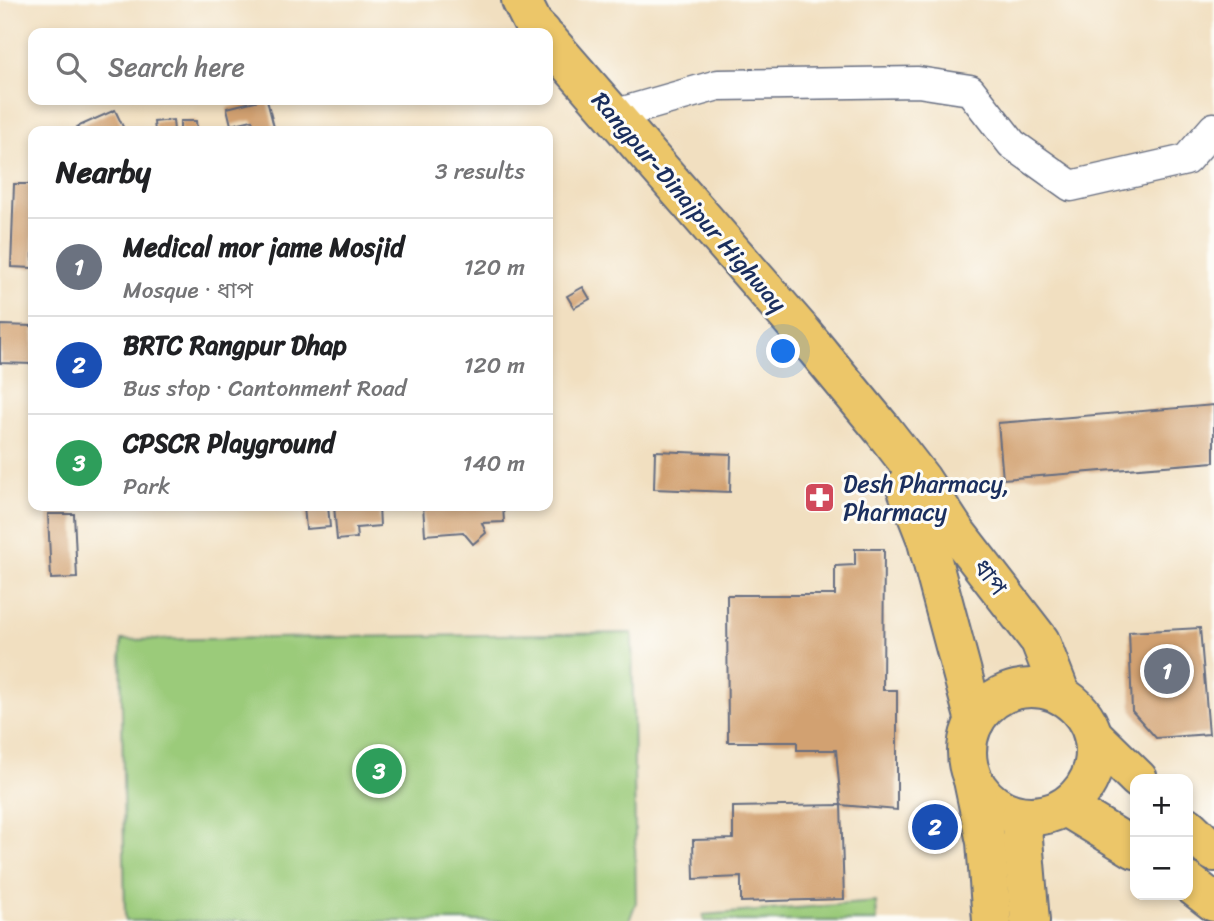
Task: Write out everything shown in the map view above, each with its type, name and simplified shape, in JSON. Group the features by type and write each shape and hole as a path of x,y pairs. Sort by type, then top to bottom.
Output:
{"highway":[{"path":"521,0 537,28"},
{"name":"Rangpur-Dinajpur Highway","path":"553,46 802,332 883,430"},
{"path":"883,430 926,538 975,721"},
{"name":"ধাপ","path":"883,430 921,479 955,531 1040,641 1061,695"},
{"path":"992,921 986,842 966,754 970,728 986,705 1009,691 1035,688 1061,695 1082,712 1094,736 1133,774"},
{"path":"972,780 989,802 1021,816 1040,816 1066,807 1085,788 1095,763 1094,736"},
{"path":"1066,807 1130,846"},
{"path":"1021,816 1030,921"},
{"path":"1193,832 1214,852"},
{"path":"1193,886 1214,902"}],"street":[{"path":"613,115 718,85 918,82 970,90 1012,144 1071,186 1186,160 1214,128"}],"green space":[{"path":"632,633 636,902 629,921 125,921 121,640"},
{"path":"876,902 877,921 704,921 703,915"}],"building":[{"path":"239,105 268,105 274,126 254,126 252,120 231,125 227,108"},
{"path":"115,110 123,126 79,126"},
{"path":"173,120 174,126 154,126 154,122"},
{"path":"180,121 196,121 196,126 180,126"},
{"path":"14,184 28,184 28,268 11,267"},
{"path":"583,287 590,299 574,308 567,296"},
{"path":"0,325 28,326 28,364 0,363"},
{"path":"1214,405 1214,462 1003,479 998,423"},
{"path":"655,451 731,454 730,492 654,489"},
{"path":"304,511 328,511 330,527 306,529"},
{"path":"334,511 379,511 380,526 356,528 357,538 337,540"},
{"path":"423,511 503,511 504,522 482,523 486,533 473,544 463,532 425,535"},
{"path":"48,514 74,514 77,578 51,579"},
{"path":"855,549 884,549 883,690 897,690 897,810 841,805 836,750 797,750 797,742 728,742 727,595 835,595 835,566 855,565"},
{"path":"1200,628 1209,734 1156,738 1132,711 1129,632"},
{"path":"841,805 844,899 741,902 741,877 694,879 693,840 733,839 733,807"}],"place":[{"name":"Desh Pharmacy, Pharmacy","path":"820,498"},
{"name":"Medical mor jame Mosjid","path":"1167,671"},
{"name":"CPSCR Playground","path":"379,771"},
{"name":"BRTC Rangpur Dhap","path":"935,827"}]}
